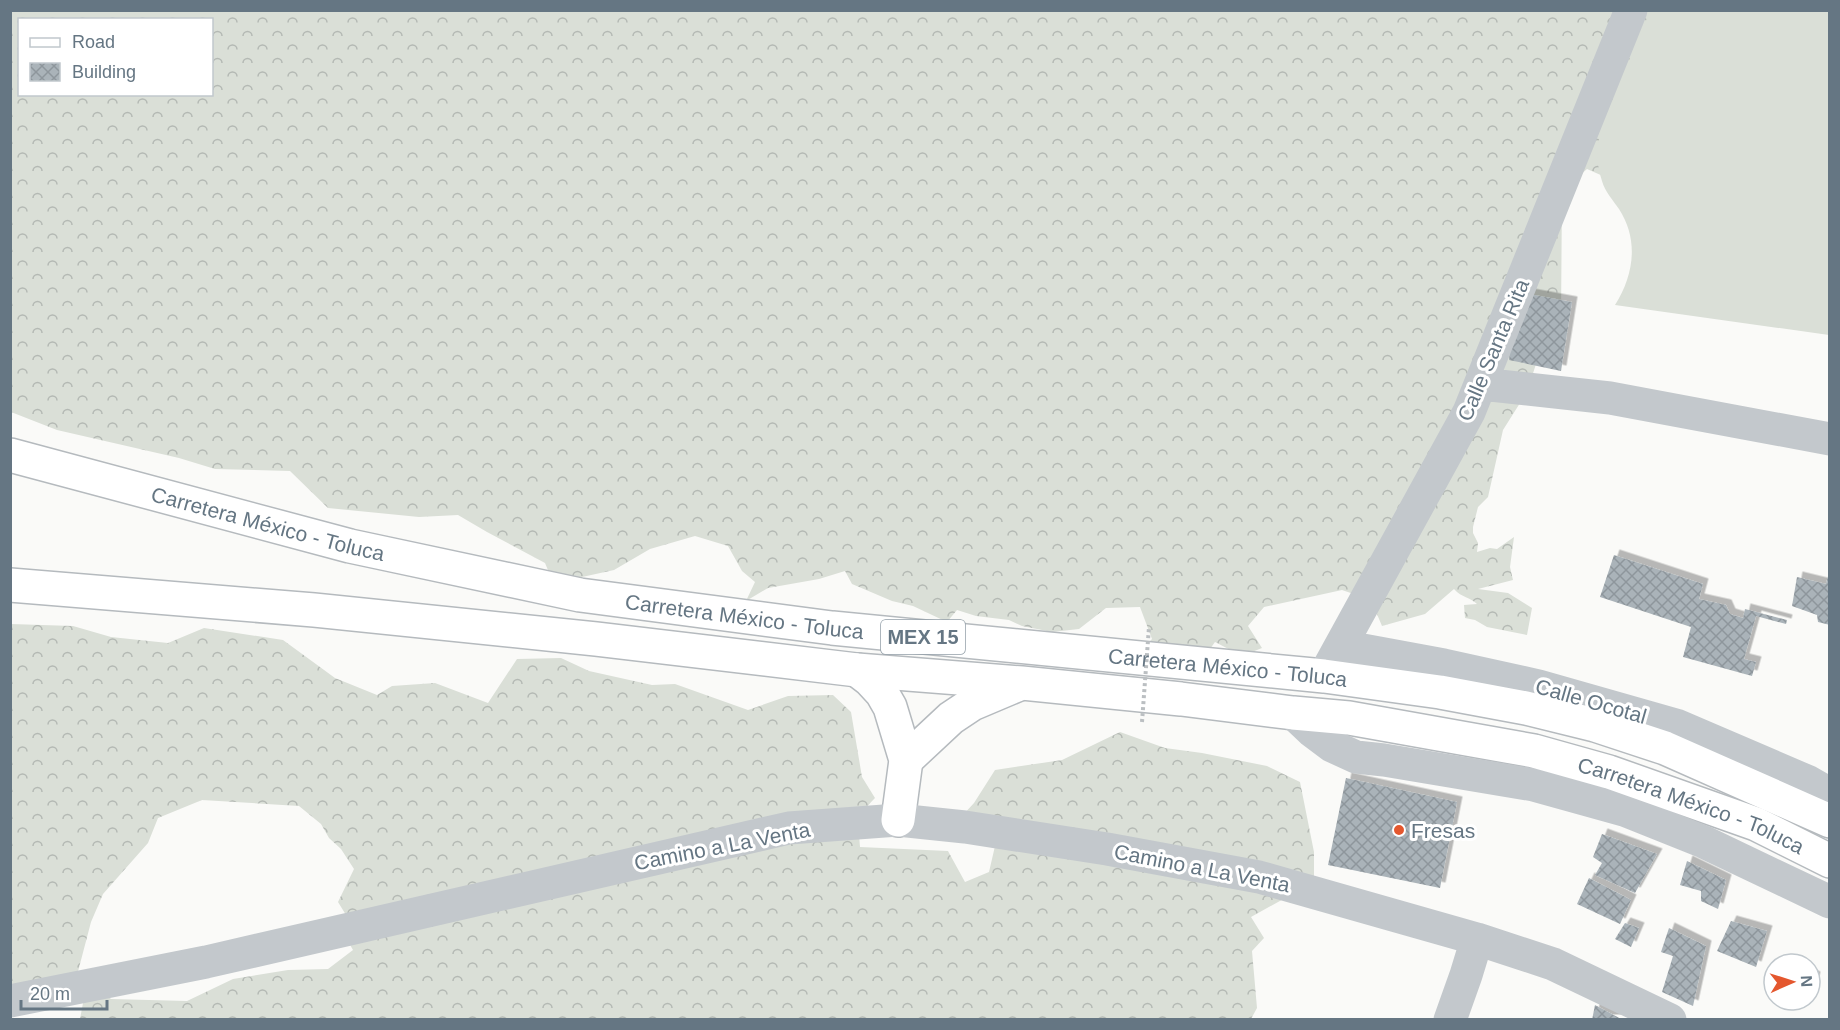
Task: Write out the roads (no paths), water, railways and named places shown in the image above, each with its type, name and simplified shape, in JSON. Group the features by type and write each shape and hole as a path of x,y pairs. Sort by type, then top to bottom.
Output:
{"main road":[{"name":"Carretera México - Toluca","path":"10,455 350,546 580,595 832,628 1324,676 1440,692 1526,708 1595,724 1665,748 1830,821"},
{"name":"Carretera México - Toluca","path":"10,585 314,610 857,669 1022,683 1348,718 1534,751 1609,772 1756,824 1830,861"},
{"path":"857,669 876,686 890,707 906,760 898,820"},
{"path":"906,760 951,718 972,704 1022,683"}],"street":[{"name":"Calle Santa Rita","path":"1324,676 1470,412 1631,10"},
{"path":"1481,384 1610,398 1830,440"},
{"name":"Calle Ocotal","path":"1341,646 1444,664 1539,686 1676,725 1809,782 1830,794"},
{"path":"1293,713 1332,746 1356,758 1384,760 1534,785 1624,810 1704,842 1830,902"},
{"name":"Camino a La Venta","path":"10,1001 206,962 789,828 898,820 965,827 1086,846 1259,877 1477,939 1553,964 1671,1020"},
{"path":"1450,1020 1477,939"}],"place":[{"name":"Fresas","path":"1399,830"}]}
